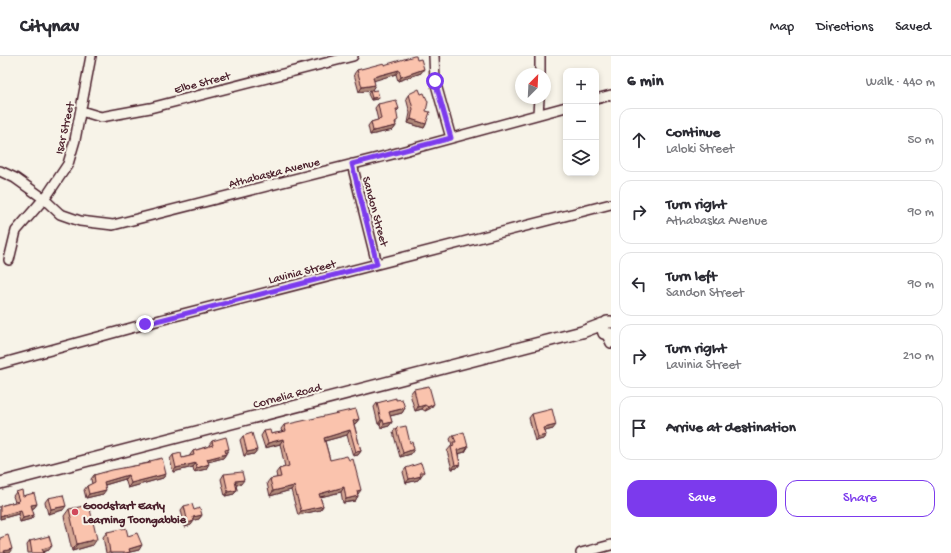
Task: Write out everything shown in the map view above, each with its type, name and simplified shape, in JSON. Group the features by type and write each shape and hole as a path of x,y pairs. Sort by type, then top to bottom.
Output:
{"street":[{"name":"Isar Street","path":"10,260 16,231 48,194 68,164 81,111 91,56"},
{"name":"Elbe Street","path":"81,111 101,117 150,108 353,56"},
{"path":"434,56 435,81 451,138"},
{"path":"540,56 540,68"},
{"path":"599,98 611,95"},
{"path":"538,114 539,104"},
{"name":"Athabaska Avenue","path":"0,171 14,178 43,198 60,214 80,221 112,225 352,164 563,108"},
{"name":"Sandon Street","path":"352,164 377,264"},
{"name":"Lavinia Street","path":"0,364 171,317 611,204"},
{"name":"Cornelia Road","path":"0,483 582,332 609,329"},
{"path":"581,553 611,545"}],"building":[{"path":"416,56 417,60 421,59 424,69 401,77 399,70 373,77 375,85 362,87 357,70 384,63 384,65"},
{"path":"419,89 421,94 424,93 428,102 426,111 430,112 426,124 411,119 413,109 409,94"},
{"path":"377,90 379,97 372,98 370,91"},
{"path":"396,100 399,109 396,109 398,120 395,122 396,126 373,131 371,122 381,119 378,104"},
{"path":"429,386 434,404 428,407 425,405 418,407 414,389"},
{"path":"396,398 396,400 402,399 405,408 389,412 392,422 384,424 383,420 381,420 377,403"},
{"path":"356,409 359,419 353,421 361,451 356,452 350,430 324,438 330,460 347,456 349,460 353,459 361,490 357,491 358,496 346,499 344,487 319,494 323,506 301,511 294,486 273,491 270,479 281,477 279,469 289,466 283,439 268,443 264,431 270,430 271,434 286,431 284,425"},
{"path":"552,409 556,425 544,428 546,435 538,437 532,414"},
{"path":"406,426 410,443 412,442 414,449 403,453 396,428"},
{"path":"464,432 468,447 457,450 460,464 455,465 451,447 454,446 453,442 456,442 453,435"},
{"path":"252,433 257,450 247,452 243,436"},
{"path":"226,437 229,449 225,450 226,454 207,459 209,464 197,468 196,463 176,468 173,455 181,453 182,458 194,455 193,451 213,445 212,441"},
{"path":"162,458 166,474 131,483 128,475 104,482 106,490 89,494 87,486 95,482 94,475 150,463 150,461"},
{"path":"421,463 424,472 420,472 421,476 409,479 406,468"},
{"path":"242,472 244,480 235,481 237,490 228,492 224,474"},
{"path":"22,490 23,496 34,493 37,504 31,505 34,515 23,518 21,510 0,516 0,506 19,501 16,492"},
{"path":"63,495 66,506 51,509 48,498"},
{"path":"192,504 194,510 200,508 202,515 193,517 194,521 188,523 184,506"},
{"path":"89,505 97,539 77,544 69,509"},
{"path":"126,528 128,536 137,533 142,545 129,549 130,552 126,553 110,553 107,532"},
{"path":"8,535 12,549 4,551 5,553 0,553 0,538"},
{"path":"49,536 52,546 42,549 44,553 32,553 30,541"}],"place":[{"name":"Goodstart Early Learning Toongabbie","path":"75,512"}],"route":[{"path":"145,324 377,264 352,164 451,138 435,81"}]}
